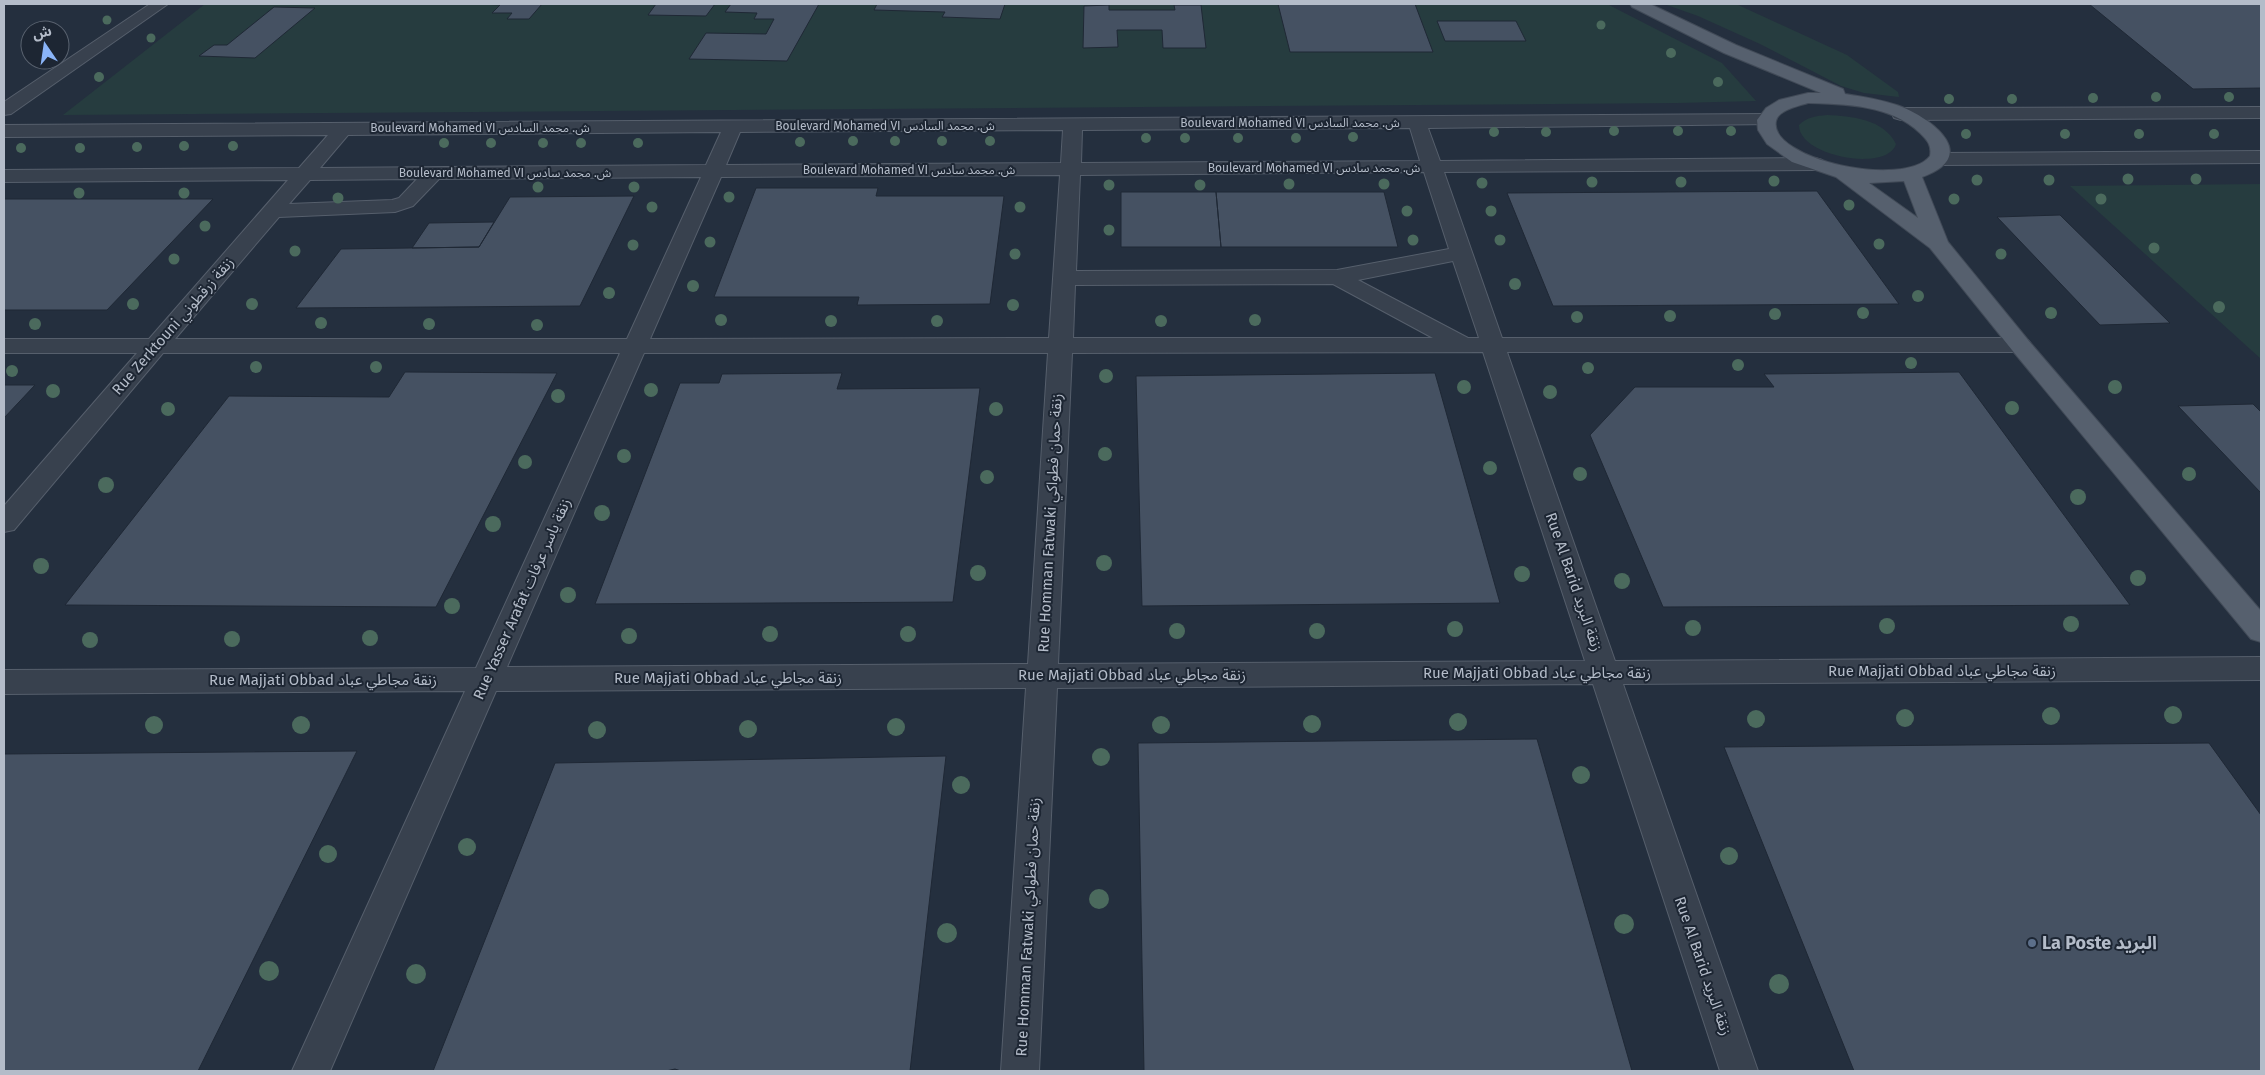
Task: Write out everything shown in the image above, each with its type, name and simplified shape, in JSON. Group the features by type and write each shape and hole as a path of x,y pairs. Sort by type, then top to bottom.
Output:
{"main road":[{"path":"1638,4 1730,49 1855,101 1901,114 1930,131 1938,141 1942,151 1939,160 1928,168 1911,174 1866,176 1842,172 1815,164 1793,154 1777,143 1767,131 1766,120 1768,113 1790,102 1808,98 1855,101"},
{"path":"1730,49 1790,102"},
{"path":"1842,172 1938,243 2020,344 2261,631"},
{"path":"1911,174 1938,243"}],"street":[{"path":"4,110 160,4"},
{"path":"1901,114 2261,112"},
{"name":"Boulevard Mohamed VI ش. محمد السادس","path":"4,131 1766,120"},
{"name":"Rue Al Barid زنقة البريد","path":"1417,122 1739,1071"},
{"name":"Rue Homman Fatwaki زنقة حمان فطواكي","path":"1020,1071 1073,124"},
{"name":"Rue Yasser Arafat زنقة ياسر عرفات","path":"311,1071 733,127"},
{"name":"Rue Zerktouni زنقة زرقطوني","path":"4,523 342,129"},
{"path":"1939,160 2261,157"},
{"name":"Boulevard Mohamed VI ش. محمد سادس","path":"4,176 1815,164"},
{"path":"273,211 395,206 406,202 434,173"},
{"path":"1064,278 1337,277 1462,253"},
{"path":"1337,277 1463,345"},
{"path":"4,346 2020,344"},
{"name":"Rue Majjati Obbad زنقة مجاطي عباد","path":"4,682 2261,669"}],"green space":[{"path":"205,4 1607,4 1722,63 1756,101 63,115"},
{"path":"1664,4 1736,4 1847,55 1898,92 1899,97 1864,93 1841,86 1760,44 1698,16"},
{"path":"1827,115 1866,120 1884,129 1896,144 1889,153 1877,158 1844,157 1827,152 1812,145 1803,136 1799,125 1815,116"},
{"path":"2261,184 2261,359 2070,186"}],"building":[{"path":"480,4 542,4 529,19 507,19 512,13 492,13 500,5"},
{"path":"656,4 715,4 706,16 648,15"},
{"path":"731,4 819,4 787,61 689,59 706,33 766,34 774,19 754,19 757,13 725,12"},
{"path":"877,4 1005,4 1000,19 942,17 945,12 874,10"},
{"path":"1278,4 1415,4 1433,52 1290,52"},
{"path":"2089,4 2261,4 2261,88 2193,89"},
{"path":"1109,5 1109,10 1175,10 1174,5 1201,5 1206,48 1163,48 1162,30 1117,30 1118,47 1083,48 1084,6"},
{"path":"274,7 315,8 255,58 199,56 214,45 227,45"},
{"path":"1437,21 1516,21 1526,41 1445,41"},
{"path":"756,188 878,188 876,196 1004,196 990,304 857,305 859,297 714,297"},
{"path":"1817,191 1899,304 1553,306 1507,193"},
{"path":"1121,192 1216,192 1221,247 1121,247"},
{"path":"1216,192 1384,192 1398,247 1221,247"},
{"path":"634,196 580,306 296,308 341,249 479,247 510,197"},
{"path":"4,199 213,199 107,310 4,310"},
{"path":"2060,215 2170,323 2100,325 1997,217"},
{"path":"494,222 479,247 412,248 429,223"},
{"path":"405,372 557,373 436,607 65,605 229,396 389,397"},
{"path":"1959,372 2130,605 1663,607 1590,435 1635,387 1774,387 1764,374"},
{"path":"842,373 837,389 980,388 953,602 595,604 680,383 719,383 722,374"},
{"path":"1435,373 1500,603 1142,606 1136,376"},
{"path":"4,385 35,385 4,418"},
{"path":"2253,404 2261,412 2261,493 2178,406"},
{"path":"1537,739 1632,1071 1144,1071 1138,743"},
{"name":"La Poste البريد","path":"2209,743 2261,815 2261,1071 1854,1071 1724,747"},
{"path":"357,751 198,1071 4,1071 4,754"},
{"path":"946,756 910,1071 681,1071 675,1069 666,1071 433,1071 555,763"}],"place":[{"name":"La Poste البريد","path":"2032,943"}]}
